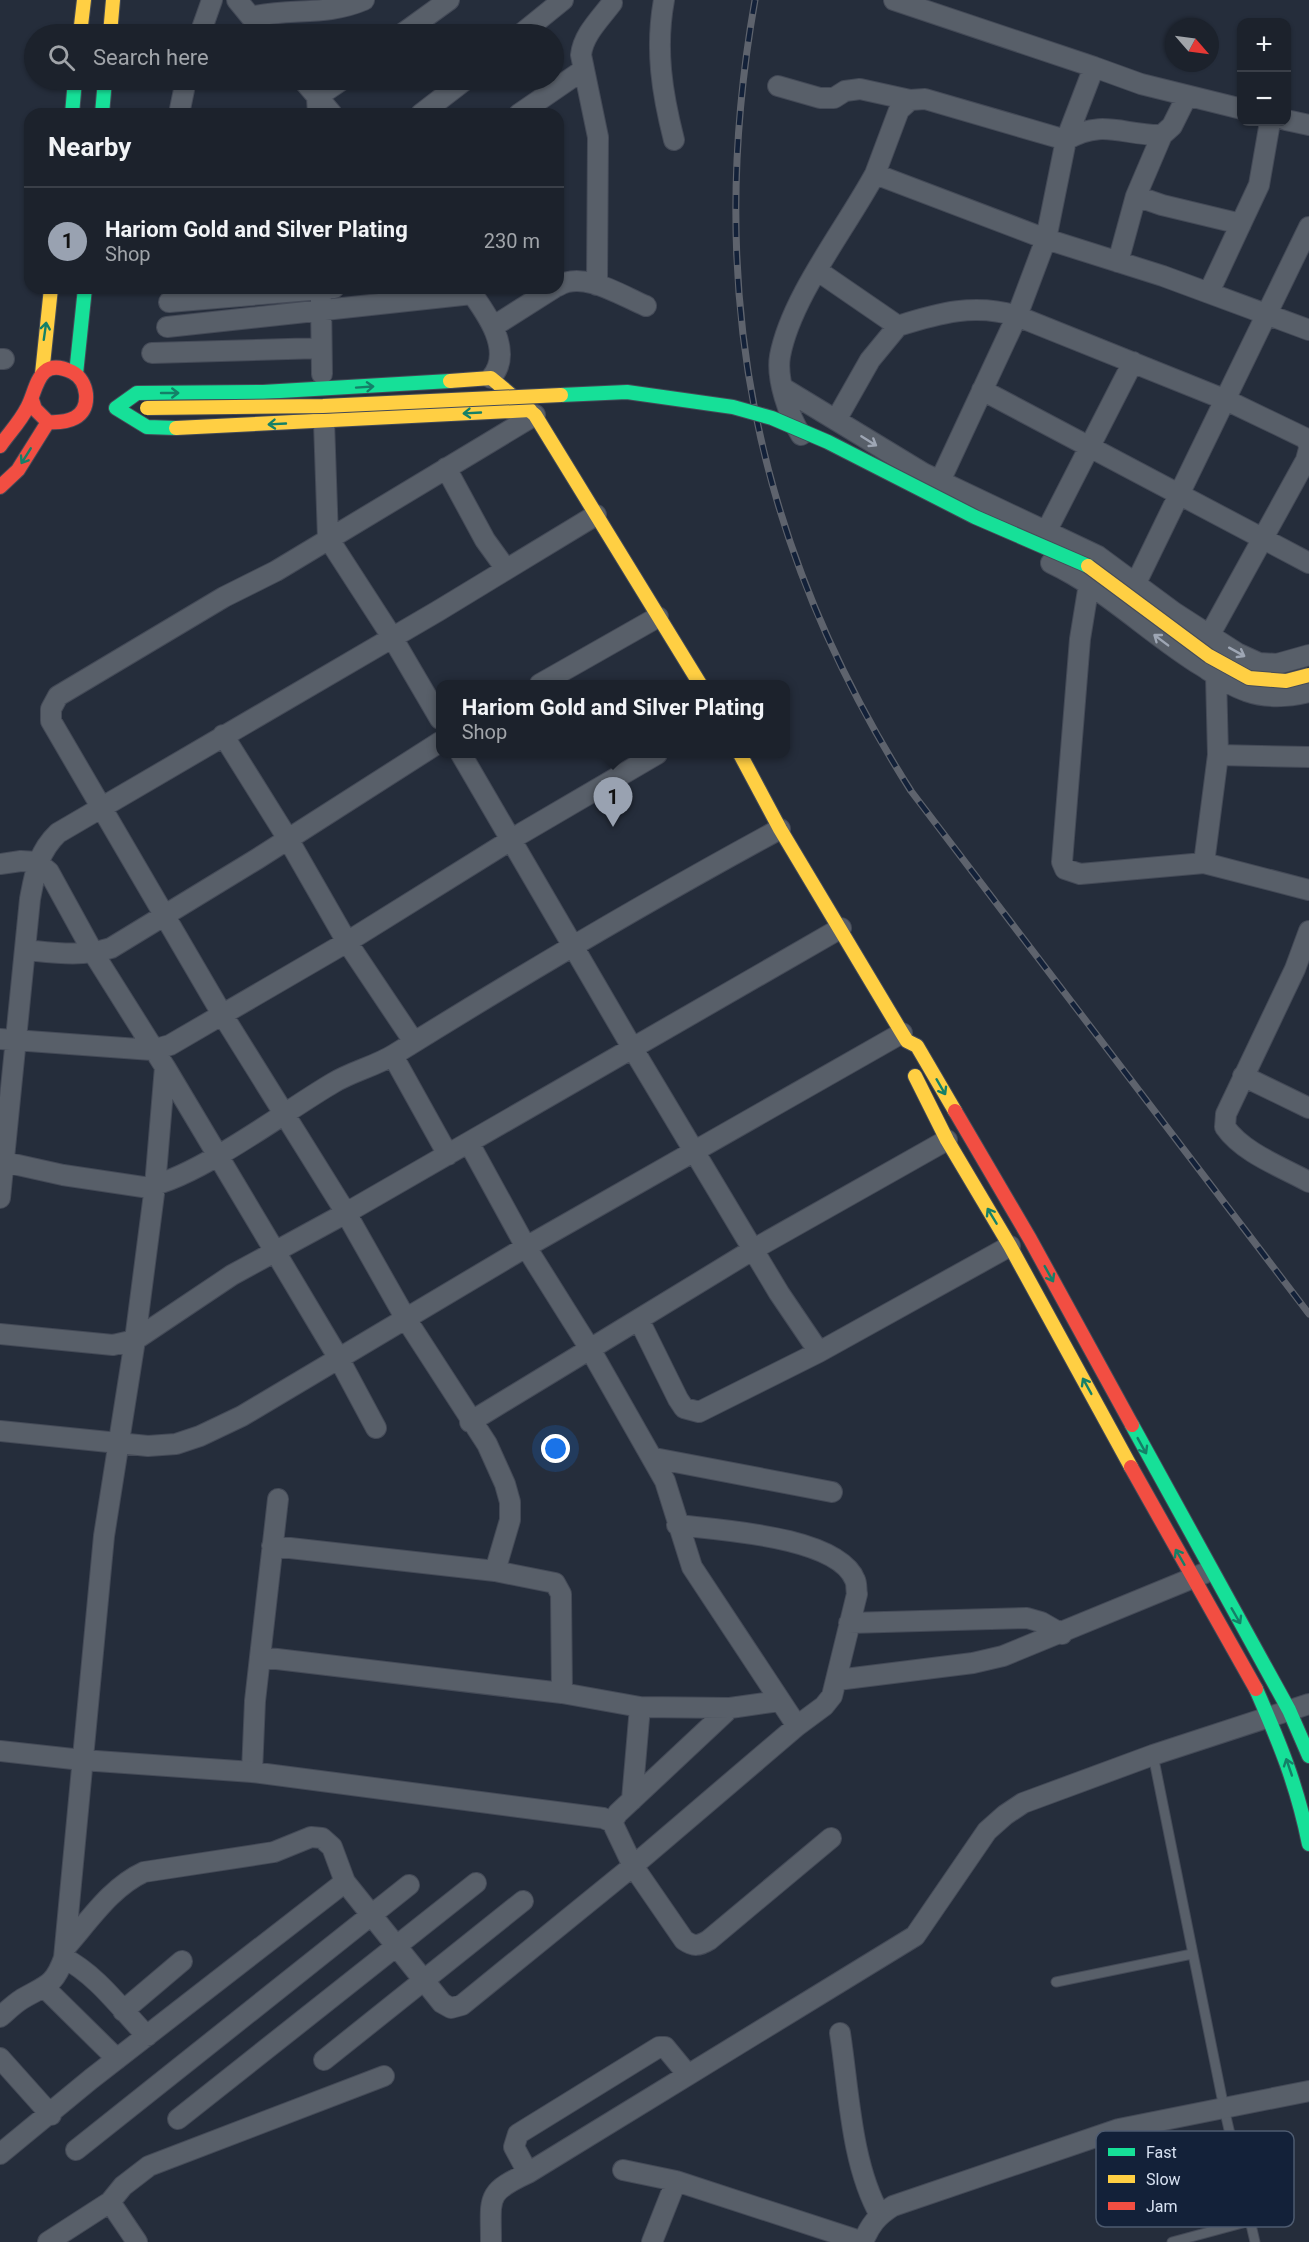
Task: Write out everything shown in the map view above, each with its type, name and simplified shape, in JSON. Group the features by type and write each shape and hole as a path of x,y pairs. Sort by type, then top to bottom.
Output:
{"street":[{"path":"81,24 84,0"},
{"path":"111,24 113,0"},
{"path":"204,24 212,0"},
{"path":"237,0 257,24"},
{"path":"251,17 292,12 332,11 364,0"},
{"path":"416,24 449,0"},
{"path":"533,24 563,0"},
{"path":"664,0 658,50 660,75 674,140"},
{"path":"894,0 1094,68 1186,96 1237,108"},
{"path":"597,285 598,137 583,70 582,46 612,3"},
{"path":"940,482 1017,316 1046,239 1066,140 1094,68"},
{"path":"564,83 583,70"},
{"path":"778,86 820,98 834,98 845,91 860,89 910,100 925,99 1066,140 1083,130 1107,128 1162,135"},
{"path":"73,108 74,90"},
{"path":"103,108 104,90"},
{"path":"179,108 184,90"},
{"path":"309,90 318,106 333,90"},
{"path":"429,108 452,90"},
{"path":"528,108 554,90"},
{"path":"1118,262 1136,196 1162,135 1172,126 1186,96"},
{"path":"910,100 899,110 875,174 799,304 782,350 780,358 783,388 796,426 814,446 910,498 1063,569 1089,584 1165,643 1215,675 1247,692 1272,696 1309,692"},
{"path":"1291,121 1309,125"},
{"path":"1209,292 1259,185 1269,126"},
{"path":"875,174 1046,239 1209,292 1309,330"},
{"path":"1136,196 1162,205 1241,224"},
{"path":"1136,583 1267,313 1307,238"},
{"path":"818,271 898,326"},
{"path":"564,282 578,281 597,285 646,306"},
{"path":"42,374 50,294"},
{"path":"76,374 84,294"},
{"path":"196,294 170,295 167,327 157,353 321,348"},
{"path":"322,374 321,311 324,294"},
{"path":"167,327 321,311 448,294"},
{"path":"472,294 494,326 500,362 491,378"},
{"path":"494,326 545,294"},
{"path":"836,420 870,360 898,326 945,312 994,309 1017,316 1226,400 1308,442 1263,539 1209,636"},
{"path":"1046,532 1133,362"},
{"path":"0,446 32,400 36,381 42,374 60,368 76,374 100,407 147,427 324,422 533,412"},
{"path":"32,400 35,409 48,422 67,423 137,393 263,392 491,378 533,412 697,680"},
{"path":"783,388 940,482 1098,556 1209,636 1259,663 1277,664 1309,655"},
{"path":"982,390 1309,563"},
{"path":"100,407 324,406 627,392 733,406 772,418 828,442 975,517 1083,563 1209,656 1249,678 1286,681 1309,675"},
{"path":"495,1571 510,1520 510,1502 505,1484 487,1444 470,1422 346,1214 222,1014 166,914 51,721 51,709 58,696 224,597 276,571 446,468 533,412"},
{"path":"0,487 18,470 48,422"},
{"path":"324,422 328,538 436,711"},
{"path":"446,468 485,540 506,569"},
{"path":"0,1197 7,1039 26,950 37,862 46,844 58,832 596,515"},
{"path":"1089,584 1080,639 1062,862 1065,869 1080,874 1204,862 1309,890"},
{"path":"547,680 658,617"},
{"path":"1204,862 1218,755 1215,675"},
{"path":"223,735 288,838 347,942 414,1042"},
{"path":"26,950 76,955 93,954 111,948 436,745"},
{"path":"1218,755 1309,757"},
{"path":"464,758 633,1049 819,1352"},
{"path":"7,1039 152,1050 170,1045 347,942 511,839 649,758"},
{"path":"743,758 780,829 841,928 906,1049 947,1140 1201,1574 1289,1710 1309,1756"},
{"path":"2,1161 63,1175 143,1187 155,1186 217,1155 336,1081 393,1056 574,944 780,829"},
{"path":"0,864 21,861 37,862 50,872 93,954 152,1050 165,1067 338,1357 376,1428"},
{"path":"0,1334 113,1345 135,1340 232,1275 346,1214 841,928"},
{"path":"1309,931 1302,972 1243,1076 1226,1114 1225,1127 1231,1137 1247,1148 1309,1182"},
{"path":"0,1431 119,1441 148,1446 176,1444 200,1436 242,1416 526,1247 695,1151 906,1049 917,1047 1030,1239 1201,1574 1269,1716 1299,1796 1309,1844"},
{"path":"393,1056 448,1155"},
{"path":"0,2017 22,1999 45,1988 59,1971 64,1953 104,1536 135,1340 155,1186 165,1067"},
{"path":"1243,1076 1309,1108"},
{"path":"470,1422 754,1249 947,1140"},
{"path":"469,1143 526,1247 590,1349 654,1458 665,1481 692,1567 797,1726"},
{"path":"639,1320 678,1399 690,1411 699,1412 819,1352 1010,1246"},
{"path":"654,1458 832,1492"},
{"path":"252,1772 260,1657 278,1499"},
{"path":"64,1953 127,1879 144,1872 274,1852 311,1838 322,1838 332,1847 345,1882 442,2003 451,2008 462,2005 633,1866 797,1726 824,1706 832,1696 857,1594 855,1581 847,1569 830,1557 783,1538 677,1525"},
{"path":"272,1546 495,1571 555,1583 561,1594 562,1693"},
{"path":"837,1680 974,1664 1003,1656 1062,1634 1201,1574"},
{"path":"849,1623 1027,1618 1041,1622 1062,1634"},
{"path":"260,1657 562,1693 640,1707 730,1708 779,1701"},
{"path":"490,2242 492,2201 495,2192 915,1936 969,1854 1005,1815 1023,1803 1153,1755 1309,1704"},
{"path":"632,1800 640,1707"},
{"path":"612,1822 632,1800 730,1708"},
{"path":"0,1751 82,1760 252,1772 591,1816 612,1822 633,1866 684,1940 691,1945 700,1945 831,1838"},
{"path":"0,2154 51,2115 117,2059 345,1882"},
{"path":"178,2119 476,1883"},
{"path":"76,2150 409,1885"},
{"path":"324,2060 523,1901"},
{"path":"64,1953 91,1976 147,2036"},
{"path":"123,2011 182,1960"},
{"path":"45,1988 117,2059"},
{"path":"840,2033 862,2172 879,2215"},
{"path":"528,2173 514,2147 519,2134 639,2060 665,2047 688,2075"},
{"path":"0,2058 51,2115"},
{"path":"48,2242 110,2202 123,2186 149,2166 384,2076"},
{"path":"1113,2131 1309,2091"},
{"path":"623,2170 676,2181 863,2242 870,2225 879,2215 893,2206 1096,2137"},
{"path":"652,2242 676,2181"},
{"path":"110,2202 137,2242"}],"lane":[{"path":"1153,1755 1229,2131"},
{"path":"1056,1982 1192,1954"},
{"path":"1172,2242 1228,2227"},
{"path":"1251,2227 1255,2242"}],"railway":[{"path":"755,0 741,107 736,210 741,312 755,411 779,508 813,604 857,698 911,791 1309,1314"}],"traffic: fast":[{"path":"73,108 74,90"},
{"path":"103,108 104,90"},
{"path":"76,374 84,294"},
{"path":"176,428 147,427 116,408 137,393 263,392 450,381"},
{"path":"561,395 627,392 733,407 772,418 828,442 975,517 1088,566"},
{"path":"1132,1425 1289,1710 1309,1756"},
{"path":"1256,1689 1287,1765 1309,1844"}],"traffic: slow":[{"path":"81,24 84,0"},
{"path":"111,24 113,0"},
{"path":"42,374 50,294"},
{"path":"450,381 491,378 535,415 698,680"},
{"path":"147,408 323,406 561,395"},
{"path":"176,428 530,410"},
{"path":"1088,566 1209,656 1249,678 1286,681 1309,675"},
{"path":"742,758 780,829 902,1033 907,1041 917,1046 955,1111"},
{"path":"915,1076 947,1140 1010,1246 1131,1467"}],"traffic: jam":[{"path":"0,446 18,423 45,371 60,368 72,372 85,387 84,409 75,418 62,422 48,422 35,409 32,400"},
{"path":"0,487 18,470 48,422"},
{"path":"955,1111 1030,1239 1132,1425"},
{"path":"1131,1467 1256,1689"}],"place":[{"name":"Hariom Gold and Silver Plating","path":"613,827"}]}
